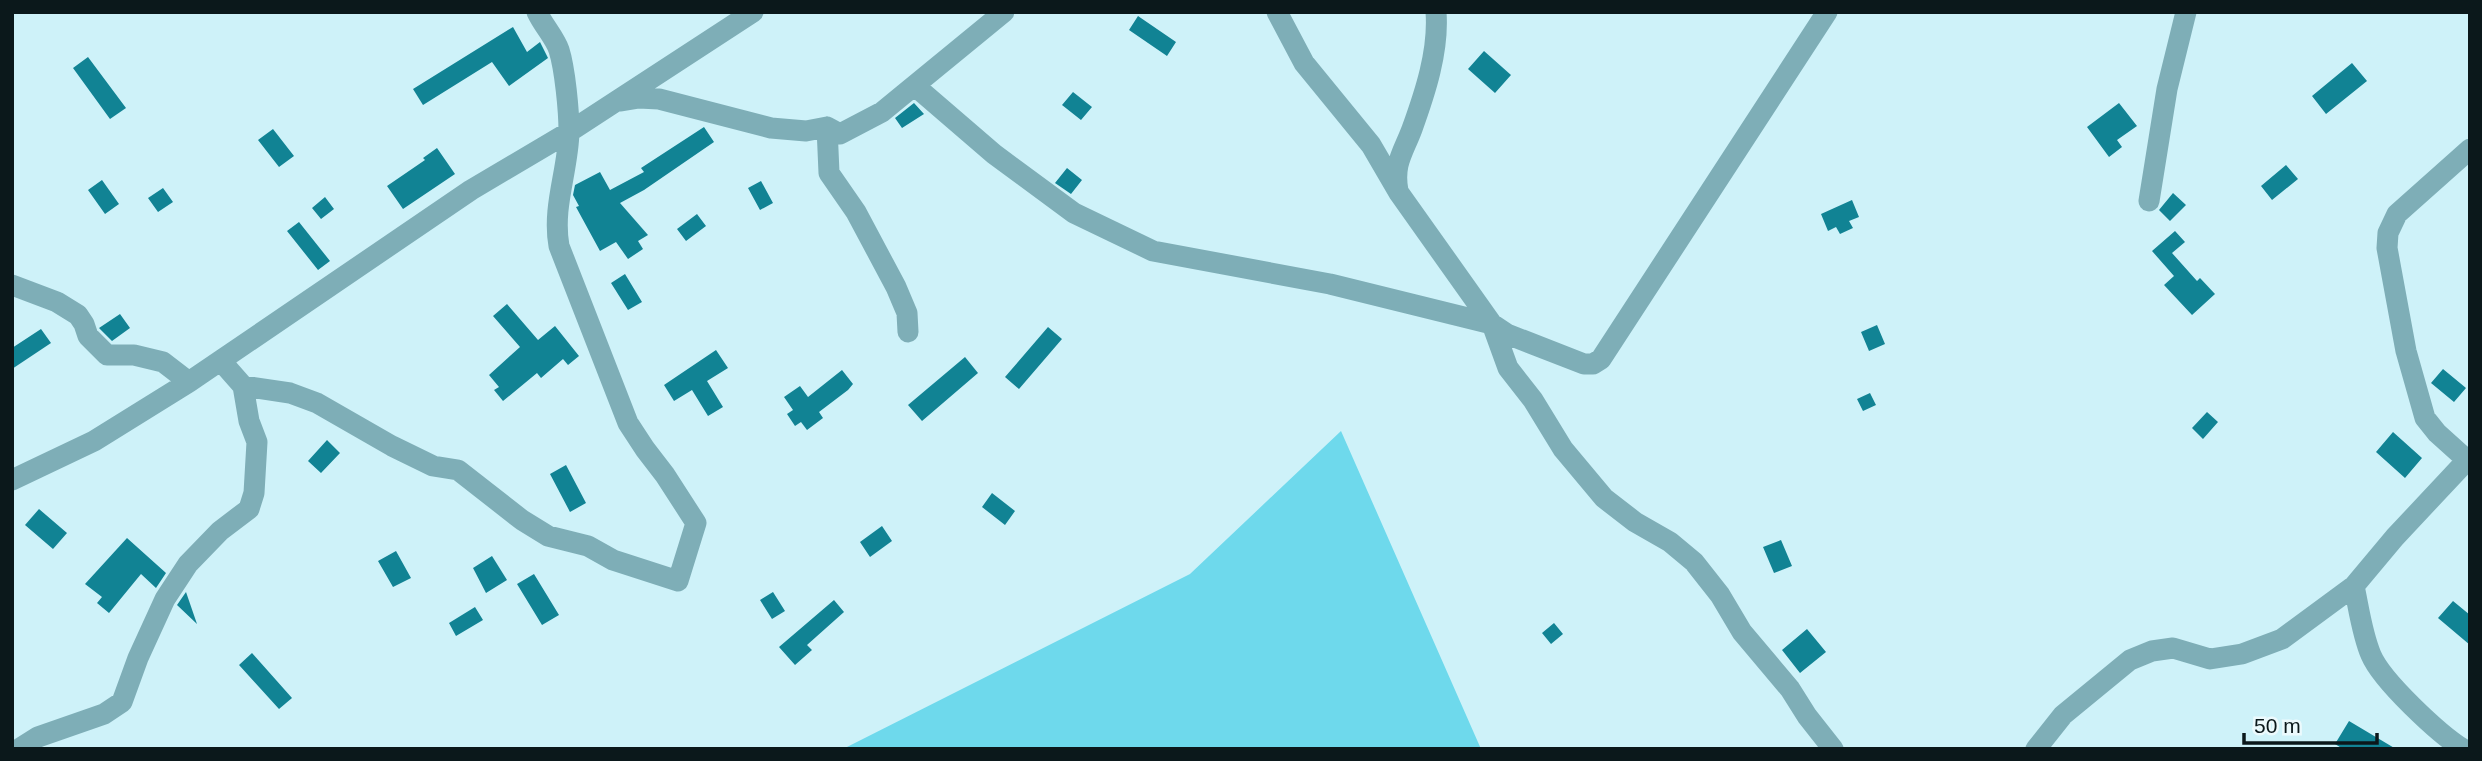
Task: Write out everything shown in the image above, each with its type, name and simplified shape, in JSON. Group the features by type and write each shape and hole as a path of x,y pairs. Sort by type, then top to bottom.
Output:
{"street":[{"path":"243,386 290,393 317,403 433,466 458,470 522,520 548,536 588,545 613,560 678,581 696,523 628,423 559,246 556,227 569,132 567,105 558,49 537,12"},
{"path":"12,480 94,441 189,382 471,190 569,132 753,12"},
{"path":"615,102 639,98 659,99 771,128 806,131 827,127 840,134 867,121 915,86 1004,12"},
{"path":"1276,12 1304,63 1371,145 1399,193 1492,324 1508,368 1533,400 1563,449 1604,498 1635,522 1670,542 1694,562 1720,595 1742,632 1790,689 1833,749"},
{"path":"1399,193 1396,179 1398,159 1411,130 1433,57 1436,12"},
{"path":"915,86 994,154 1074,213 1153,251 1330,284 1492,324 1507,334 1584,364 1593,364 1601,359 1827,12"},
{"path":"2149,201 2167,89 2186,12"},
{"path":"827,127 829,173 856,212 896,287 907,313 908,332"},
{"path":"2036,749 2063,715 2130,660 2152,651 2173,648 2210,659 2242,654 2282,639 2354,586 2395,537 2468,459 2437,433 2425,418 2406,351 2387,248 2388,233 2397,214 2470,149"},
{"path":"12,285 57,302 78,315 88,336 107,355 134,355 163,362 189,382"},
{"path":"19,749 38,737 104,714 122,702 138,658 165,599 188,564 220,531 249,509 254,493 257,442 249,421 243,386 221,361"},
{"path":"2354,586 2363,632 2372,658 2398,690 2463,749"},
{"path":"1818,728 1853,749"}],"shaded area":[{"path":"1341,431 1481,749 843,749 1190,574"}],"building":[{"path":"1138,16 1176,42 1167,56 1129,30"},
{"path":"513,27 527,52 540,42 548,58 509,86 492,62 423,105 413,89"},
{"path":"1484,51 1511,75 1495,93 1468,69"},
{"path":"88,57 126,108 110,119 73,68"},
{"path":"2352,63 2367,81 2326,114 2312,96"},
{"path":"1073,92 1092,107 1081,120 1062,105"},
{"path":"914,103 924,114 902,128 895,118"},
{"path":"2119,103 2137,126 2117,140 2122,147 2109,157 2087,127"},
{"path":"704,127 714,142 644,190 620,203 648,235 638,241 643,249 628,259 616,242 600,251 576,207 579,206 573,195 575,185 600,172 610,190 644,172 641,168"},
{"path":"273,129 294,156 279,167 258,140"},
{"path":"437,148 455,174 403,209 387,186 425,160 423,158"},
{"path":"2286,165 2298,179 2272,200 2261,186"},
{"path":"1067,168 1082,180 1071,194 1055,183"},
{"path":"102,180 119,204 105,214 88,190"},
{"path":"761,181 773,203 760,210 748,188"},
{"path":"163,188 173,202 158,212 148,198"},
{"path":"2173,193 2186,205 2170,221 2159,210"},
{"path":"325,197 334,209 321,219 312,208"},
{"path":"1852,200 1859,217 1849,221 1853,228 1840,234 1836,227 1828,231 1821,214"},
{"path":"697,214 706,226 686,241 677,229"},
{"path":"299,222 330,261 318,270 287,231"},
{"path":"2175,231 2185,242 2172,253 2197,281 2200,278 2215,294 2192,315 2164,285 2174,276 2152,251"},
{"path":"625,274 642,302 628,310 611,283"},
{"path":"507,304 538,340 555,326 579,356 568,365 563,359 541,378 537,373 503,401 494,390 499,387 489,375 520,347 493,316"},
{"path":"120,314 130,328 112,341 99,328"},
{"path":"1877,325 1885,344 1869,351 1861,332"},
{"path":"1048,327 1062,339 1019,389 1005,377"},
{"path":"41,329 51,343 12,369 12,348"},
{"path":"716,350 728,368 707,381 723,407 708,416 692,390 674,401 664,385"},
{"path":"965,357 978,373 922,421 908,405"},
{"path":"2443,369 2466,388 2454,402 2431,383"},
{"path":"842,370 853,384 848,390 819,412 823,418 807,430 801,422 795,426 787,414 793,410 784,397 800,386 808,397"},
{"path":"1870,393 1876,405 1863,411 1857,399"},
{"path":"2207,412 2218,422 2203,439 2192,428"},
{"path":"2393,432 2422,458 2405,478 2376,452"},
{"path":"327,440 340,453 321,473 308,461"},
{"path":"566,465 586,503 570,512 550,474"},
{"path":"992,493 1015,511 1005,525 982,507"},
{"path":"39,509 67,533 53,549 25,525"},
{"path":"882,526 892,541 870,557 860,542"},
{"path":"127,538 166,573 156,588 141,574 109,613 97,603 102,597 85,584"},
{"path":"1781,540 1792,566 1774,573 1763,547"},
{"path":"396,551 411,578 393,587 378,561"},
{"path":"492,556 507,580 486,593 473,568"},
{"path":"534,574 559,615 542,625 517,584"},
{"path":"186,592 197,624 177,605"},
{"path":"773,592 785,611 772,619 760,600"},
{"path":"834,600 844,612 807,645 812,650 795,665 779,647"},
{"path":"2453,601 2470,615 2470,645 2438,618"},
{"path":"475,607 483,620 456,636 449,623"},
{"path":"1554,623 1563,634 1551,644 1542,633"},
{"path":"1807,629 1826,652 1800,673 1782,650"},
{"path":"252,653 292,698 279,709 239,665"},
{"path":"2349,721 2396,749 2343,749 2335,744"}]}
